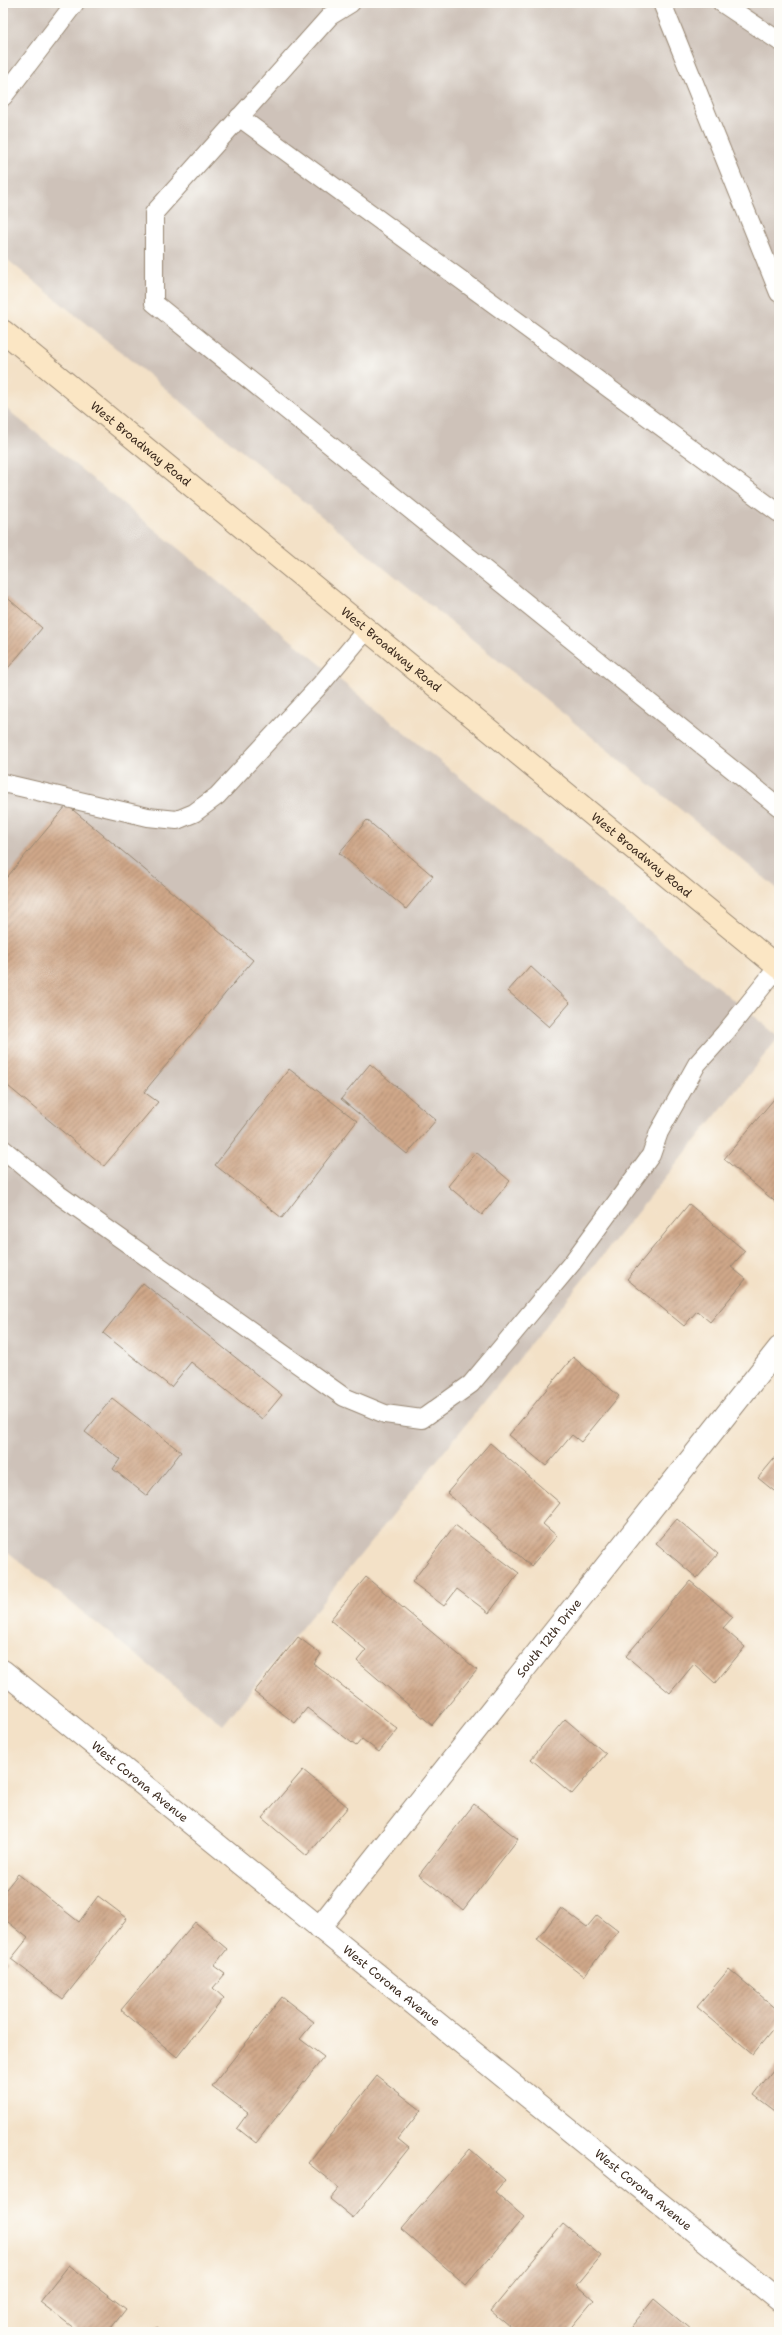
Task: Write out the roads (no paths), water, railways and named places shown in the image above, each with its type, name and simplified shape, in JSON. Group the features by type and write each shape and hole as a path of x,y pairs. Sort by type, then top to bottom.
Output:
{"main road":[{"name":"West Broadway Road","path":"3,331 779,968"}],"street":[{"name":"South 12th Drive","path":"319,1928 779,1348"},
{"name":"West Corona Avenue","path":"3,1671 779,2300"}],"lane":[{"path":"3,97 75,3"},
{"path":"351,3 330,16 154,213 154,303 779,806"},
{"path":"662,3 779,293"},
{"path":"722,3 779,40"},
{"path":"239,117 779,513"},
{"path":"3,783 148,817 177,820 194,813 217,796 321,684 367,629"},
{"path":"3,1149 55,1192 344,1398 385,1414 422,1419 471,1384 572,1263 651,1155 659,1132 697,1064 726,1033 779,968"}]}
